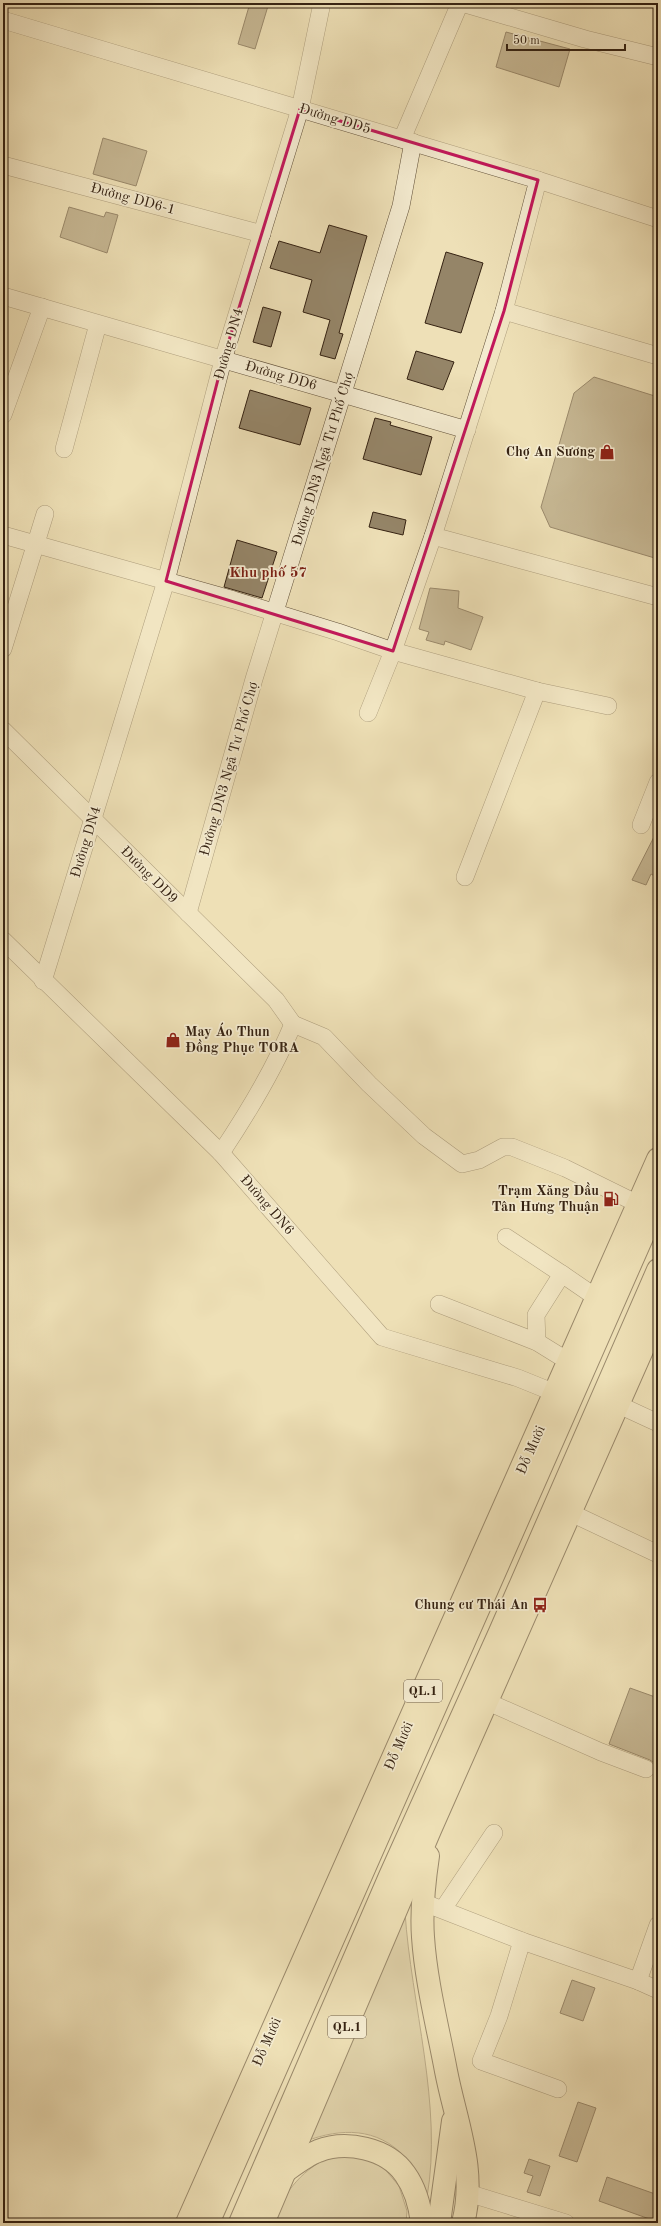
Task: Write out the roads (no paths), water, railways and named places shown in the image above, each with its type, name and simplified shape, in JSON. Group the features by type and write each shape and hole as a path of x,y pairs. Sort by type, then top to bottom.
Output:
{"highway":[{"name":"Đỗ Mười","path":"208,2223 648,1203 658,1159"},
{"name":"Đỗ Mười","path":"187,2223 564,1397 571,1360 597,1298 648,1203"},
{"name":"QL.1","path":"263,2223 287,2170 430,1830 488,1702 658,1270"},
{"name":"QL.1","path":"240,2223 390,1876 440,1765 563,1509 619,1405 656,1323"},
{"path":"440,1765 430,1830 422,1902 425,1952 446,2073 468,2166 467,2209 464,2223"},
{"path":"390,1876 430,1830"},
{"path":"439,2223 455,2108"},
{"path":"253,2192 318,2151 337,2146 358,2147 380,2153 405,2173 420,2207 422,2223"}],"street":[{"name":"Đường DN4","path":"43,981 166,581 223,360 300,109 322,3"},
{"path":"461,3 585,39 658,57"},
{"name":"Đường DN3 Ngã Tư Phố Chợ","path":"188,913 254,679 276,613 400,206 407,141 461,3"},
{"name":"Đường DD5","path":"3,20 538,180 658,219"},
{"name":"Đường DD6-1","path":"3,165 262,234"},
{"path":"368,713 393,651 433,536 467,430 504,310 538,180"},
{"name":"Đường DD6","path":"3,296 467,430"},
{"path":"3,415 42,308"},
{"path":"504,310 658,356"},
{"path":"64,449 98,324"},
{"path":"3,649 46,514"},
{"path":"3,535 276,613 393,651 537,691 608,706"},
{"path":"433,536 658,597"},
{"path":"465,876 537,691"},
{"name":"Đường DD9","path":"3,730 276,1000 292,1024"},
{"path":"641,825 658,782"},
{"name":"Đường DN6","path":"3,940 43,981 222,1153 382,1337 518,1378 564,1397"},
{"path":"222,1153 247,1115 277,1061 292,1024 324,1036 369,1084 424,1136 462,1164 479,1160 503,1147 512,1147 648,1203"},
{"path":"506,1237 597,1298"},
{"path":"537,1342 536,1315 562,1274"},
{"path":"439,1304 537,1342 558,1355 571,1360"},
{"path":"619,1405 658,1423"},
{"path":"563,1509 658,1554"},
{"path":"488,1702 601,1752 646,1769"},
{"path":"443,1909 494,1833"},
{"path":"422,1902 522,1941 638,1981 658,1990"},
{"path":"638,1981 658,1925"},
{"path":"522,1941 499,2016 481,2061 558,2089"},
{"path":"468,2192 566,2223"}],"place":[{"name":"Chợ An Sương","path":"607,452"},
{"name":"May Áo Thun Đồng Phục TORA","path":"173,1040"},
{"name":"Trạm Xăng Dầu Tân Hưng Thuận","path":"611,1199"},
{"name":"Chung cư Thái An","path":"540,1605"}],"district":[{"name":"Khu phố 57","path":"268,573"}]}
